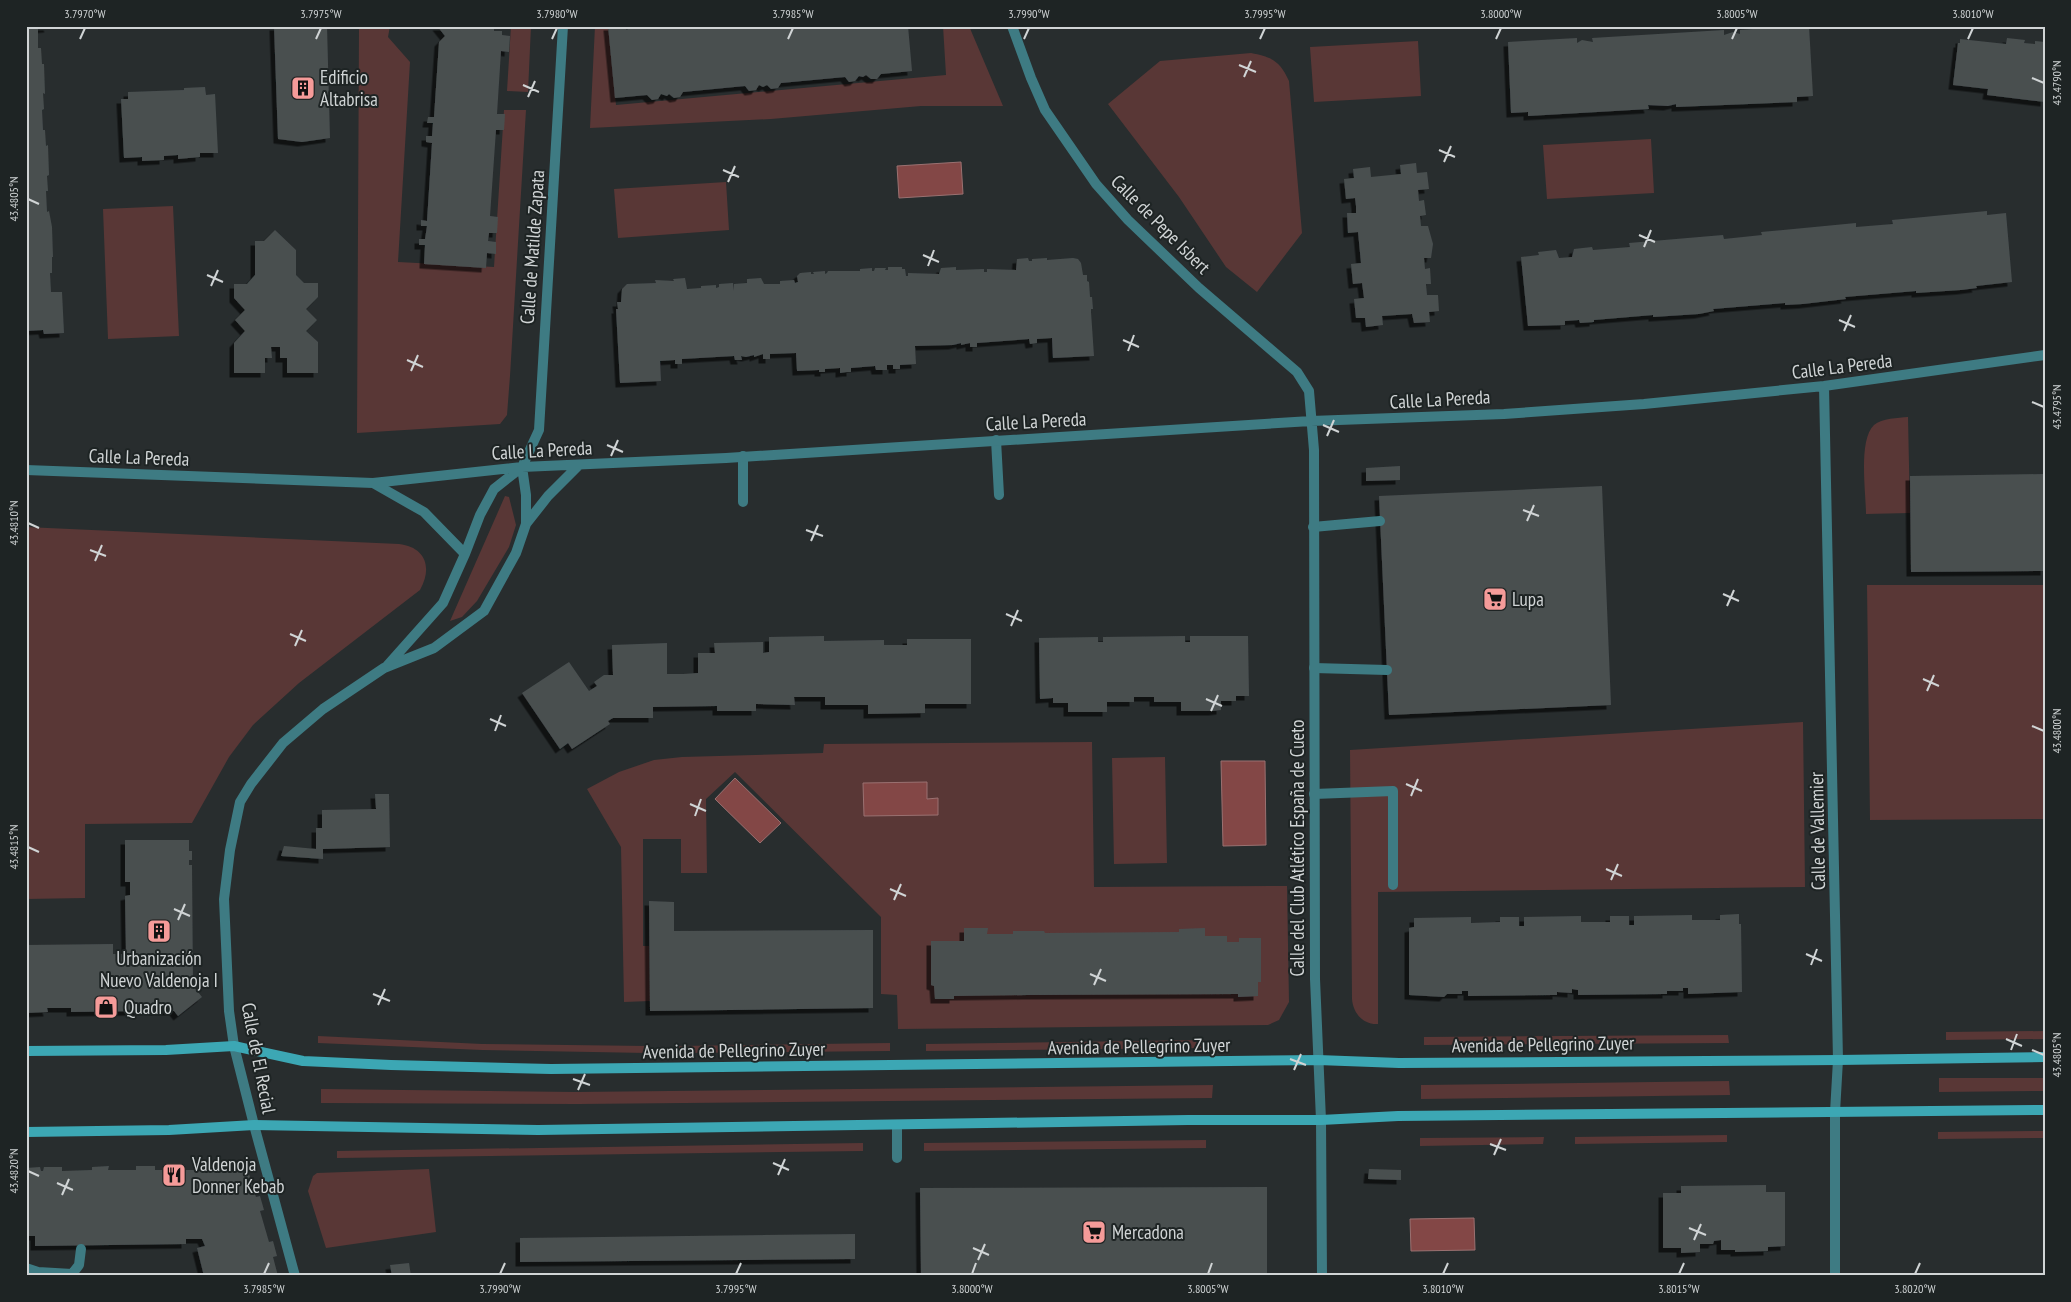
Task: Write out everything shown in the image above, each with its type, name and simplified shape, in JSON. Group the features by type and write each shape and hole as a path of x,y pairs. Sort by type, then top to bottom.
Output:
{"main road":[{"name":"Avenida de Pellegrino Zuyer","path":"26,1051 138,1050 234,1046 303,1061 391,1066 551,1069 1318,1060 1399,1063 2045,1057"},
{"path":"26,1132 169,1130 254,1125 538,1130 896,1126 1188,1120 1321,1120 1398,1116 2045,1110"}],"street":[{"name":"Calle de Matilde Zapata","path":"522,467 539,430 563,26"},
{"name":"Calle de Pepe Isbert","path":"1012,26 1031,78 1046,110 1096,184 1128,220 1199,288 1297,372 1309,391 1311,420"},
{"name":"Calle La Pereda","path":"26,470 373,483 522,467 743,456 1311,420 1504,414 1644,404 1824,386 2045,355"},
{"name":"Calle de Vallemier","path":"1824,386 1838,1060 1835,1112 1835,1276"},
{"name":"Calle del Club Atlético España de Cueto","path":"1311,420 1314,450 1315,979 1321,1120 1322,1276"},
{"path":"996,440 999,495"},
{"path":"743,456 743,502"},
{"name":"Calle de El Recial","path":"295,1276 234,1046 229,1011 224,899 230,850 240,802 251,784 283,744 323,708 384,668 434,648 484,610 516,552 526,524 548,496 579,465"},
{"name":"Calle de El Recial","path":"522,467 526,495 526,524"},
{"name":"Calle de El Recial","path":"384,668 443,603 480,515 494,490 522,467"},
{"path":"373,483 424,512 465,554"},
{"path":"1313,527 1380,521"},
{"path":"1314,668 1387,670"},
{"path":"1314,794 1393,791 1393,885"},
{"path":"896,1126 898,1158"},
{"path":"26,1268 38,1272 72,1274 79,1265 81,1249"}],"shaded area":[{"path":"359,26 390,26 388,37 410,62 398,262 494,267 504,110 526,110 507,415 500,424 357,433"},
{"path":"511,26 531,26 528,92 507,91"},
{"path":"595,26 608,26 616,105 946,75 943,26 969,26 1003,106 921,106 771,119 590,128"},
{"path":"1418,41 1421,96 1314,102 1310,47"},
{"path":"1251,53 1265,56 1279,64 1289,81 1302,233 1257,292 1226,267 1179,197 1108,104 1160,61"},
{"path":"1651,139 1654,193 1547,199 1543,145"},
{"path":"961,162 963,194 899,198 897,166"},
{"path":"726,182 729,230 618,238 614,189"},
{"path":"173,206 179,336 108,339 103,209"},
{"path":"1908,417 1910,513 1866,514 1864,454 1869,432 1874,425 1881,421"},
{"path":"505,496 509,497 516,525 509,547 477,601 462,617 450,621"},
{"path":"26,527 399,544 415,549 420,554 426,566 426,574 420,590 299,683 253,725 229,757 192,823 85,824 85,898 26,899"},
{"path":"1867,585 2045,585 2045,819 1870,820"},
{"path":"1803,722 1805,887 1378,892 1378,1024 1363,1020 1354,1009 1352,999 1350,750"},
{"path":"1092,742 1094,887 1287,886 1289,1002 1279,1020 1268,1025 898,1029 897,995 881,994 881,917 735,772 706,799 707,873 681,873 681,839 643,839 643,946 649,946 650,1001 624,1002 621,847 587,789 619,772 654,760 682,757 823,753 824,744"},
{"path":"1165,757 1167,863 1114,864 1112,758"},
{"path":"1221,761 1265,761 1266,845 1223,846"},
{"path":"735,778 781,823 760,843 715,799"},
{"path":"927,782 927,799 938,798 938,815 864,816 863,783"},
{"path":"2045,1031 2045,1039 1946,1040 1946,1032"},
{"path":"1728,1035 1729,1043 1424,1045 1424,1037"},
{"path":"318,1036 482,1044 648,1046 648,1053 482,1050 318,1043"},
{"path":"1204,1040 1204,1048 926,1051 926,1044"},
{"path":"890,1043 890,1051 679,1053 679,1046"},
{"path":"1939,1078 2045,1078 2045,1091 1939,1092"},
{"path":"1729,1081 1730,1095 1421,1099 1421,1085"},
{"path":"1213,1085 1212,1098 578,1104 321,1103 321,1089 576,1092"},
{"path":"2045,1131 2045,1138 1938,1139 1938,1132"},
{"path":"1727,1135 1727,1142 1575,1144 1575,1137"},
{"path":"1544,1137 1543,1144 1420,1146 1420,1138"},
{"path":"1206,1140 1206,1148 924,1151 924,1143"},
{"path":"863,1143 863,1151 337,1158 337,1151"},
{"path":"429,1169 436,1232 326,1248 308,1191 313,1176 317,1173"},
{"path":"1474,1218 1475,1250 1411,1251 1410,1219"}],"building":[{"path":"26,26 48,26 49,28 38,29 38,48 41,48 42,64 44,64 45,94 43,93 44,109 42,110 43,130 45,130 46,146 48,145 49,175 47,176 48,191 46,191 47,212 49,211 52,227 51,292 62,292 64,333 44,334 43,330 26,331"},
{"name":"Edificio Altabrisa","path":"274,26 327,26 330,138 302,142 278,139"},
{"path":"437,26 494,26 494,31 502,31 502,35 510,36 509,52 501,51 497,114 505,114 504,130 496,130 490,216 498,217 497,233 489,233 488,241 496,242 496,254 487,253 486,268 424,264 425,245 419,245 419,239 425,239 427,226 421,226 421,220 427,221 432,143 426,142 426,136 432,136 433,123 427,123 428,117 434,117 439,42 445,36"},
{"path":"608,26 623,26 627,30 630,26 908,26 912,71 881,74 877,79 871,79 866,75 863,77 859,76 855,81 849,82 845,77 781,83 778,88 771,89 767,85 763,87 759,85 756,90 749,91 745,86 683,92 680,97 674,98 669,94 667,96 661,94 658,99 652,100 647,95 615,98"},
{"path":"1809,26 1813,96 1797,97 1797,102 1676,107 1676,104 1668,106 1648,105 1649,109 1528,116 1528,112 1511,113 1508,42 1577,38 1577,43 1582,40 1593,42 1592,38 1724,30 1724,35 1733,32 1740,34 1740,30"},
{"path":"2007,38 2025,40 2024,43 2035,44 2035,41 2045,42 2045,102 1987,95 1988,89 1953,85 1960,39 2006,44"},
{"path":"205,87 206,95 215,94 218,153 200,153 200,157 178,159 178,155 164,156 164,160 142,161 142,157 124,158 121,99 128,99 128,92 184,90 184,88"},
{"path":"1416,163 1417,173 1427,172 1429,189 1418,190 1419,201 1424,200 1426,215 1420,216 1421,226 1428,226 1433,244 1431,258 1424,258 1425,269 1430,268 1431,284 1426,284 1427,295 1438,295 1439,311 1429,312 1430,322 1414,323 1412,314 1382,316 1383,325 1366,327 1365,318 1356,318 1354,299 1364,298 1362,283 1353,284 1351,264 1361,263 1358,232 1348,233 1347,213 1356,213 1355,198 1346,199 1344,179 1354,178 1353,169 1370,167 1371,177 1401,174 1400,165"},
{"path":"1987,211 1987,215 2006,213 2012,282 1976,286 1977,288 1961,290 1916,293 1916,291 1845,297 1846,299 1803,304 1785,305 1785,303 1713,309 1714,311 1699,314 1653,317 1653,315 1580,323 1579,320 1565,321 1565,325 1528,326 1521,257 1539,255 1538,252 1556,250 1559,258 1572,257 1574,249 1592,247 1593,250 1630,247 1629,243 1723,235 1724,239 1762,235 1761,232 1856,223 1856,227 1893,224 1892,220"},
{"path":"275,230 296,250 296,275 304,283 318,283 318,297 306,309 317,320 306,331 318,342 318,373 287,373 287,358 280,358 280,347 271,347 272,358 265,358 265,373 234,373 234,343 245,331 235,320 245,310 234,298 234,284 247,284 255,275 255,241 264,241"},
{"path":"1028,258 1029,261 1032,261 1032,259 1073,258 1078,259 1081,263 1083,275 1087,275 1090,297 1092,297 1093,309 1091,309 1091,312 1094,356 1053,358 1052,338 1037,339 1037,343 1030,344 1029,339 977,343 977,347 970,347 970,343 961,345 961,343 915,346 916,364 900,365 900,369 893,369 893,365 887,365 887,370 876,370 875,366 851,368 851,372 840,373 840,368 825,369 825,372 819,372 819,370 797,371 796,353 770,354 770,359 763,359 763,354 754,357 754,355 741,356 742,360 735,360 734,356 682,359 682,364 675,364 675,360 660,361 661,381 620,383 616,309 618,309 617,302 621,302 622,289 627,284 656,283 655,280 674,281 673,279 685,278 687,289 716,285 716,288 719,287 719,284 733,283 734,291 734,284 747,283 747,279 761,278 764,284 780,284 780,281 794,280 795,283 798,282 797,276 800,273 811,272 811,274 814,274 813,272 825,271 825,274 828,271 860,271 860,269 872,268 872,271 874,271 875,268 886,268 885,270 888,270 888,267 902,267 902,269 905,269 906,276 908,276 908,273 939,274 941,268 956,267 956,270 984,269 984,272 987,272 987,269 1016,270 1017,259"},
{"path":"1400,466 1400,480 1366,481 1366,468"},
{"path":"2045,474 2045,571 1911,572 1910,476"},
{"name":"Lupa","path":"1602,486 1611,705 1389,715 1379,496"},
{"path":"824,636 824,641 884,640 884,645 907,645 907,639 971,639 971,704 925,704 925,713 868,714 868,705 825,705 825,697 794,697 795,705 756,704 756,711 717,711 717,706 653,707 653,718 613,718 608,721 610,724 572,749 568,743 560,749 522,693 569,662 589,691 597,686 594,682 604,675 613,675 612,645 667,643 667,674 683,674 698,673 698,653 715,653 714,643 763,642 763,653 769,652 769,637"},
{"path":"1185,636 1185,642 1190,642 1190,636 1248,636 1249,696 1236,696 1236,701 1221,701 1221,710 1213,711 1181,711 1181,702 1154,702 1154,697 1134,697 1134,702 1107,702 1107,712 1068,712 1068,703 1053,703 1053,698 1040,699 1039,638 1098,637 1098,642 1103,642 1103,637"},
{"path":"375,794 389,794 390,847 323,849 323,859 281,856 284,846 316,849 316,828 322,828 322,810 376,809"},
{"name":"Urbanización Nuevo Valdenoja I","path":"125,840 189,840 189,851 192,851 192,860 189,860 189,865 192,865 193,986 202,997 178,1016 174,1011 154,1011 154,1007 143,1007 143,1011 71,1012 71,1008 47,1008 48,1012 26,1013 26,945 113,944 113,954 126,954 125,896 130,895 130,882 125,882"},
{"path":"649,901 674,902 674,931 873,930 873,1008 650,1011"},
{"path":"1739,914 1739,924 1741,924 1742,992 1688,994 1688,988 1683,988 1683,991 1667,991 1667,994 1578,995 1578,990 1572,989 1572,993 1557,992 1557,995 1468,996 1468,991 1462,991 1462,994 1447,994 1444,997 1409,995 1409,928 1414,927 1414,918 1471,917 1471,923 1500,922 1500,917 1519,917 1519,926 1524,926 1524,917 1581,916 1581,922 1610,922 1610,916 1629,916 1629,925 1634,925 1634,916 1692,915 1692,920 1720,920 1720,915"},
{"path":"964,928 988,928 987,934 1013,934 1013,931 1044,931 1045,933 1179,932 1179,929 1205,928 1205,936 1227,936 1227,942 1239,942 1239,938 1261,938 1261,982 1258,982 1258,996 1238,997 1238,994 1027,995 954,996 954,999 935,999 934,986 931,985 931,941 964,941"},
{"path":"216,1165 216,1169 248,1171 256,1197 260,1196 264,1210 260,1211 269,1242 273,1241 277,1256 273,1257 278,1276 204,1276 197,1248 205,1246 202,1239 186,1239 186,1244 35,1246 35,1236 26,1236 26,1168 40,1167 41,1171 43,1171 44,1167 62,1167 62,1171 92,1170 92,1167 109,1166 108,1170 136,1170 136,1166 155,1166 155,1170 200,1170 200,1166"},
{"path":"1369,1169 1401,1170 1401,1180 1368,1179"},
{"path":"1766,1185 1766,1192 1785,1192 1785,1246 1768,1247 1768,1251 1735,1252 1735,1250 1721,1250 1721,1240 1714,1241 1713,1244 1700,1244 1700,1252 1681,1253 1681,1248 1663,1248 1663,1193 1681,1193 1681,1186"},
{"name":"Mercadona","path":"1267,1187 1267,1276 921,1276 920,1188"},
{"path":"855,1234 855,1259 520,1262 520,1238"},
{"path":"409,1263 411,1276 392,1276 390,1265"}],"place":[{"name":"Edificio Altabrisa","path":"303,88"},
{"name":"Lupa","path":"1495,599"},
{"name":"Urbanización Nuevo Valdenoja I","path":"159,931"},
{"name":"Quadro","path":"106,1007"},
{"name":"Valdenoja Donner Kebab","path":"174,1175"},
{"name":"Mercadona","path":"1094,1232"}]}
